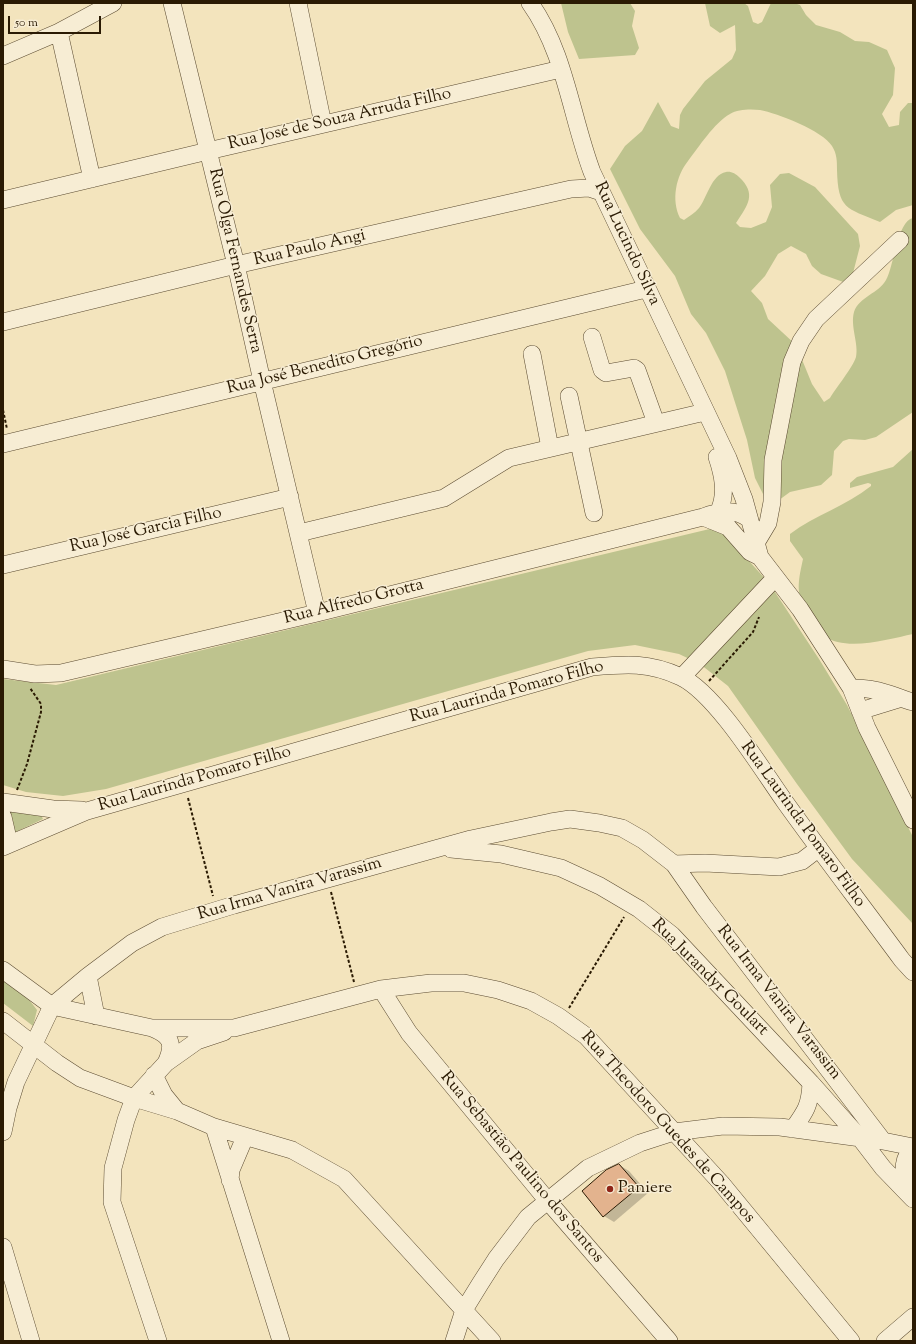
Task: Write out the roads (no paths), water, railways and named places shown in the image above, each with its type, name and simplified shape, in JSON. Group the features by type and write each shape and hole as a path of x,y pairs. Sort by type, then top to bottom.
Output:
{"street":[{"path":"3,56 59,32 113,3"},
{"name":"Rua Olga Fernandes Serra","path":"172,3 236,265 317,613"},
{"path":"298,3 323,124"},
{"name":"Rua Lucindo Silva","path":"530,3 551,38 583,149 592,172 646,289 699,414 737,481 744,498 758,550"},
{"path":"59,32 92,179"},
{"name":"Rua José de Souza Arruda Filho","path":"3,200 561,69"},
{"name":"Rua Paulo Angi","path":"571,189 580,184 592,172"},
{"name":"Rua Paulo Angi","path":"3,322 236,265 571,189 589,188 601,192"},
{"path":"758,550 768,523 772,502 772,460 792,362 801,341 816,320 852,284 900,240"},
{"name":"Rua José Benedito Gregório","path":"7,443 646,289"},
{"path":"592,338 602,370 606,373 634,368 637,370 656,423"},
{"path":"532,354 550,448"},
{"path":"569,396 594,513"},
{"path":"298,533 444,498 509,458 699,414 722,473 724,495 719,511"},
{"path":"719,511 729,504 735,493 737,481"},
{"name":"Rua José Garcia Filho","path":"3,565 290,497"},
{"name":"Rua Alfredo Grotta","path":"3,669 35,674 61,673 317,613 703,517 719,511 739,513 749,519"},
{"path":"703,517 728,527 750,552 758,550"},
{"path":"758,550 775,578 800,609 851,688 867,728 913,820"},
{"path":"682,677 775,578"},
{"name":"Rua Laurinda Pomaro Filho","path":"6,845 86,811 592,667 631,664 657,668 682,677 715,705 902,960 913,972"},
{"path":"851,688 871,689 888,693 906,700"},
{"path":"860,711 906,700"},
{"name":"Rua Laurinda Pomaro Filho","path":"7,802 53,809 86,811"},
{"path":"3,817 6,845"},
{"name":"Rua Irma Vanira Varassim","path":"3,1132 8,1108 16,1082 52,1006 88,976 132,943 162,927 217,910 435,849 570,819 599,822 622,828 643,840 674,864 704,907 884,1141"},
{"path":"674,864 705,863 779,867 802,861 819,848"},
{"name":"Rua Jurandyr Goulart","path":"435,849 501,854 561,868 600,886 632,904 672,935 811,1082 860,1138 883,1168 909,1194"},
{"path":"3,970 52,1006 152,1028 195,1034"},
{"path":"88,976 96,1016"},
{"name":"Rua Theodoro Guedes de Campos","path":"195,1034 234,1028 381,989 431,983 464,983 498,990 531,1001 562,1019 586,1036 721,1183 851,1341"},
{"name":"Rua Sebastião Paulino dos Santos","path":"381,989 409,1033 546,1200 669,1341"},
{"path":"3,1022 80,1078 134,1098 177,1111 214,1127 292,1150 344,1179 464,1310 490,1341"},
{"path":"152,1028 168,1036 170,1042 170,1053 160,1069 164,1095 177,1111"},
{"path":"158,1341 112,1202 113,1168 126,1120 134,1098 195,1034"},
{"path":"793,1129 808,1109 811,1082"},
{"path":"454,1341 464,1310 496,1259 528,1217 546,1200 588,1168 640,1143 674,1132 723,1126 793,1129 884,1141 913,1148"},
{"path":"214,1127 281,1341"},
{"path":"230,1181 231,1170 245,1137"},
{"name":"Rua Jurandyr Goulart","path":"909,1194 904,1162 908,1153 913,1148"},
{"path":"3,1248 31,1341"},
{"path":"447,1292 480,1284"},
{"path":"885,1341 913,1317"}],"place":[{"name":"Paniere","path":"610,1189"}]}
